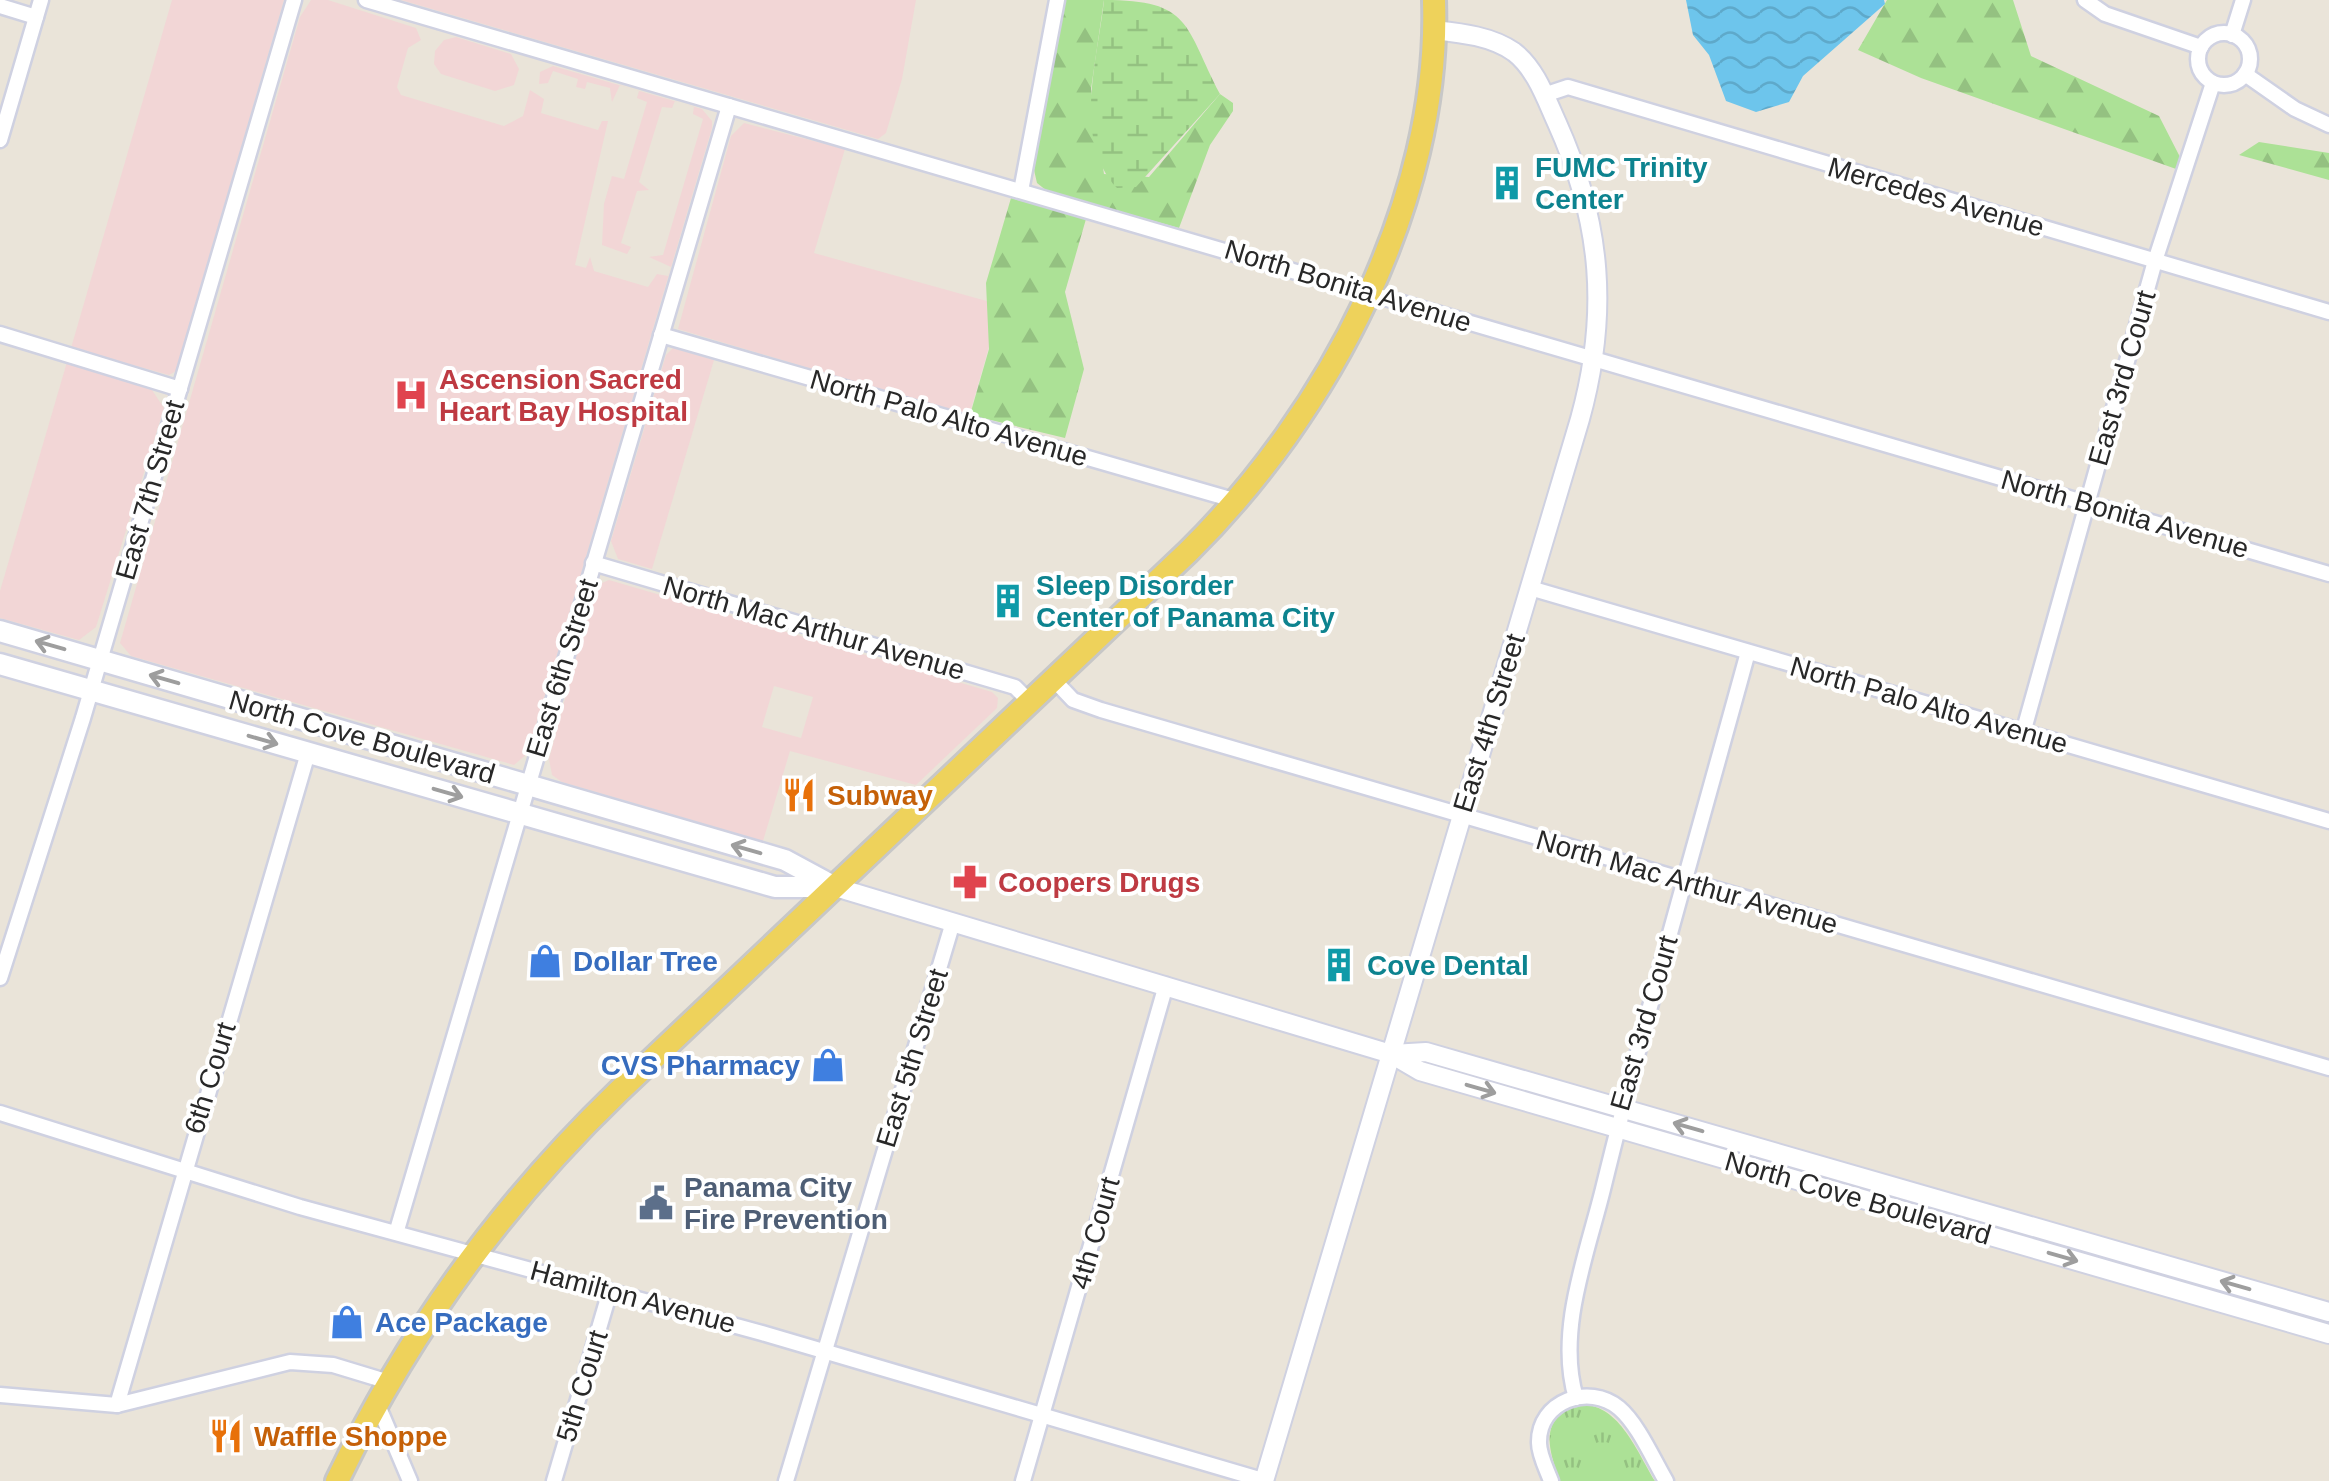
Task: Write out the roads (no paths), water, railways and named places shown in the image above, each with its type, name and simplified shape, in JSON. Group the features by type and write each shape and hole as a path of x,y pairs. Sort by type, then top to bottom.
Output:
{"main road":[{"path":"337,1481 383,1393 474,1253 588,1120 1238,501 1313,400 1369,293 1408,179 1434,30 1434,0"},
{"name":"North Cove Boulevard","path":"0,630 785,860 835,887"},
{"name":"North Cove Boulevard","path":"0,664 775,887 835,887"}],"street":[{"path":"0,140 41,0"},
{"name":"East 7th Street","path":"0,978 92,690 294,0"},
{"name":"North Bonita Avenue","path":"366,0 2329,574"},
{"path":"1021,191 1057,0"},
{"path":"2085,0 2105,14 2200,47"},
{"path":"2232,34 2243,0"},
{"path":"0,6 36,17"},
{"name":"East 4th Street","path":"1265,1481 1595,358 1600,304 1596,240 1579,175 1544,95 1526,63 1504,46 1478,36 1434,30"},
{"path":"2216,34 2232,34 2249,52 2245,74 2226,86 2213,83 2198,67 2200,47 2216,34"},
{"path":"2245,74 2295,108 2329,125"},
{"name":"East 3rd Court","path":"2023,732 2155,261 2213,83"},
{"name":"Mercedes Avenue","path":"1544,95 1568,88 2329,312"},
{"name":"East 6th Street","path":"398,1230 730,106"},
{"path":"0,334 180,388"},
{"name":"North Palo Alto Avenue","path":"661,334 1238,501"},
{"name":"North Mac Arthur Avenue","path":"593,563 1015,687 1030,702"},
{"name":"North Palo Alto Avenue","path":"1530,588 2329,822"},
{"name":"East 3rd Court","path":"1576,1398 1566,1366 1582,1270 1615,1127 1748,652"},
{"name":"North Mac Arthur Avenue","path":"1054,680 1074,700 1100,710 2329,1068"},
{"name":"6th Court","path":"116,1405 308,753"},
{"name":"North Cove Boulevard","path":"835,887 1391,1054 1420,1071 2329,1334"},
{"name":"East 5th Street","path":"786,1481 952,922"},
{"name":"4th Court","path":"1023,1481 1166,986"},
{"name":"North Cove Boulevard","path":"1391,1054 1426,1052 2329,1312"},
{"name":"Hamilton Avenue","path":"0,1113 300,1207 398,1230 1265,1481"},
{"path":"2013,1242 2019,1223"},
{"name":"5th Court","path":"554,1481 610,1291"},
{"path":"0,1395 116,1405 290,1362 333,1365 383,1393 410,1481"},
{"path":"1551,1481 1539,1444 1545,1416 1563,1401 1596,1395 1621,1409 1666,1481"}],"water":[{"path":"1686,0 1884,0 1885,4 1803,76 1789,102 1756,112 1726,101 1709,55 1693,35"}],"place":[{"name":"FUMC Trinity Center","path":"1507,183"},
{"name":"Ascension Sacred Heart Bay Hospital","path":"411,395"},
{"name":"Sleep Disorder Center of Panama City","path":"1008,601"},
{"name":"Subway","path":"799,795"},
{"name":"Coopers Drugs","path":"970,882"},
{"name":"Dollar Tree","path":"545,961"},
{"name":"Cove Dental","path":"1339,965"},
{"name":"CVS Pharmacy","path":"828,1065"},
{"name":"Panama City Fire Prevention","path":"656,1203"},
{"name":"Ace Package","path":"347,1322"},
{"name":"Waffle Shoppe","path":"226,1436"}]}
